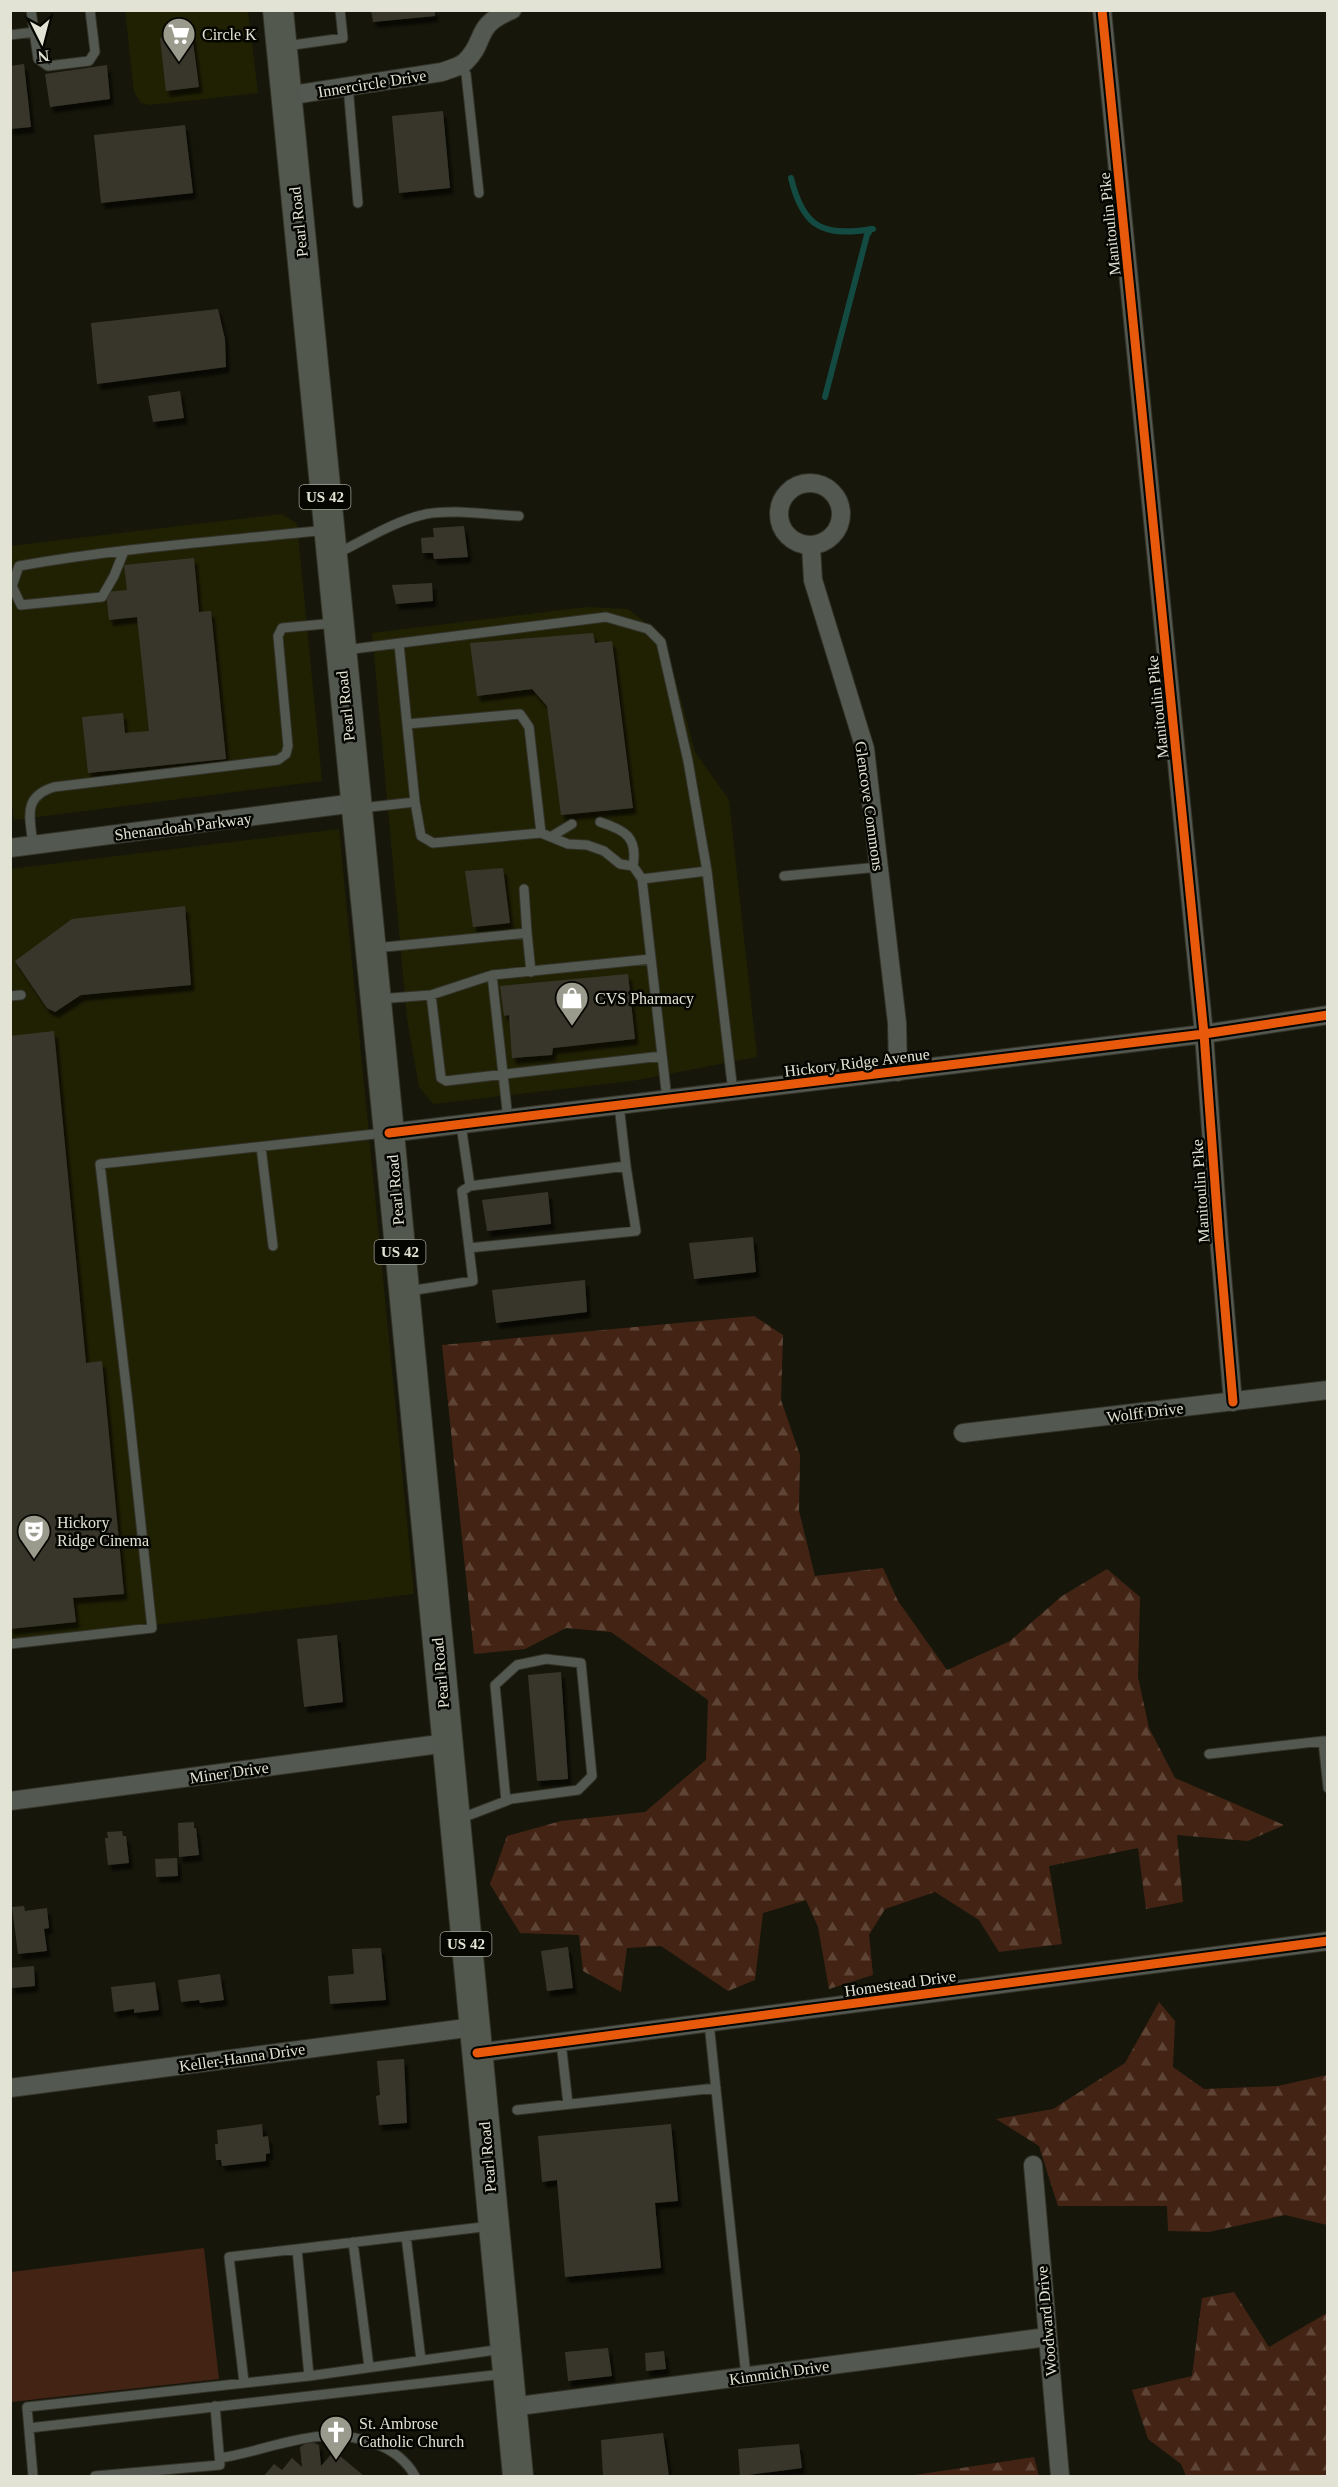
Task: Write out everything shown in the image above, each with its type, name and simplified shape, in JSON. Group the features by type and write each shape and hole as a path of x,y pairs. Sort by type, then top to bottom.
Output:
{"main road":[{"name":"Pearl Road","path":"278,10 518,2476"}],"street":[{"path":"458,66 475,48 481,31 495,17 512,10"},
{"name":"Manitoulin Pike","path":"1102,10 1204,1034 1233,1402"},
{"name":"Innercircle Drive","path":"286,96 442,72 458,66"},
{"name":"Glencove Commons","path":"811,546 813,580 865,749 897,1023 898,1072"},
{"name":"Shenandoah Parkway","path":"10,848 355,806"},
{"name":"Hickory Ridge Avenue","path":"389,1133 1204,1034 1328,1015"},
{"name":"Wolff Drive","path":"963,1433 1328,1390"},
{"name":"Miner Drive","path":"10,1801 447,1743"},
{"name":"Homestead Drive","path":"476,2040 561,2042 1328,1941"},
{"name":"Keller-Hanna Drive","path":"10,2088 476,2040"},
{"name":"Woodward Drive","path":"1033,2165 1060,2476"},
{"name":"Kimmich Drive","path":"511,2407 1047,2337"}],"lane":[{"path":"31,10 38,59 48,66 89,62 95,52 90,10"},
{"path":"281,46 343,38 340,10"},
{"path":"10,35 34,32"},
{"path":"458,66 466,74 479,193"},
{"path":"348,86 358,203"},
{"path":"124,551 102,597 21,605 12,586 19,566 68,557 124,551 329,543 440,512 519,516"},
{"path":"33,845 29,810 35,797 42,791 54,787 278,760 286,754 288,746 278,636 282,628 289,626 339,637 399,644 606,617 648,629 661,642 688,761 707,871 734,1092"},
{"path":"399,644 415,802 421,836 434,843 541,833 568,844 587,845 604,850 620,864 633,866"},
{"path":"407,724 520,714 529,727 541,833"},
{"path":"355,806 415,802"},
{"path":"600,822 617,828 628,836 636,850 633,866 642,879 667,1099"},
{"path":"552,836 572,824"},
{"path":"784,876 879,867"},
{"path":"642,879 707,871"},
{"path":"524,889 531,972"},
{"path":"370,948 527,933"},
{"path":"375,999 430,995 492,975 651,958"},
{"path":"492,975 508,1119"},
{"path":"10,996 21,995"},
{"path":"430,995 441,1078 446,1081 662,1056"},
{"path":"469,1248 636,1231 619,1105"},
{"path":"461,1125 470,1186"},
{"path":"10,1644 152,1628 100,1164 389,1133"},
{"path":"261,1147 273,1246"},
{"path":"404,1292 473,1281 462,1191 470,1186 627,1166"},
{"path":"454,1821 506,1801 578,1790 592,1776 581,1663 546,1659 517,1665 495,1685 506,1801"},
{"path":"1209,1755 1325,1741 1328,1788"},
{"path":"709,2023 746,2376"},
{"path":"561,2042 568,2104"},
{"path":"517,2110 716,2088"},
{"path":"244,2382 229,2257 493,2226"},
{"path":"406,2236 421,2360"},
{"path":"353,2242 369,2367"},
{"path":"297,2249 309,2376"},
{"path":"33,2476 27,2407 309,2376 421,2360 507,2361"},
{"path":"28,2428 339,2392 507,2361"},
{"path":"336,2372 339,2392"},
{"path":"173,2390 174,2411"},
{"path":"215,2406 220,2461 219,2476"},
{"path":"95,2476 220,2461 314,2436 356,2436 380,2445 399,2456 415,2476"}],"shaded area":[{"path":"125,11 248,11 258,93 149,105 141,103 134,92"},
{"path":"282,514 297,524 322,781 14,820 10,791 10,546"},
{"path":"586,607 628,609 664,637 695,752 729,800 757,1057 632,1081 433,1104 419,1087 407,1019 372,633"},
{"path":"339,829 414,1594 11,1642 10,869"}],"green space":[{"path":"754,1316 783,1335 781,1400 800,1455 799,1511 815,1576 883,1568 898,1601 947,1670 1010,1641 1062,1596 1107,1569 1140,1597 1138,1677 1149,1728 1175,1778 1284,1825 1248,1841 1177,1835 1183,1902 1146,1909 1138,1848 1049,1866 1062,1944 999,1952 979,1920 935,1892 885,1909 869,1935 873,1975 829,1989 818,1927 806,1900 763,1913 755,1980 728,1991 661,1946 627,1948 621,1992 583,1971 579,1935 520,1933 490,1884 507,1836 561,1821 645,1812 706,1760 708,1700 611,1632 566,1628 525,1649 474,1654 442,1345"},
{"path":"1159,2002 1175,2021 1173,2067 1204,2089 1278,2086 1327,2075 1327,2225 1285,2215 1209,2232 1168,2231 1167,2206 1058,2206 1039,2146 996,2119 1053,2109 1125,2063"},
{"path":"204,2248 219,2379 11,2402 11,2272"},
{"path":"1234,2292 1269,2347 1327,2313 1327,2476 1186,2476 1181,2464 1148,2439 1132,2390 1192,2376 1202,2298"},
{"path":"1034,2457 1039,2476 908,2476"}],"building":[{"path":"371,10 435,10 435,16 373,22"},
{"name":"Circle K","path":"192,34 199,87 166,91 160,38"},
{"path":"24,64 31,127 10,129 10,66"},
{"path":"107,65 110,99 50,107 45,74"},
{"path":"443,111 450,188 399,193 392,116"},
{"path":"185,125 193,193 101,203 94,135"},
{"path":"218,309 225,339 226,367 97,384 91,323"},
{"path":"180,391 184,418 153,422 148,396"},
{"path":"464,526 468,557 434,559 433,553 422,553 421,538 434,537 433,528"},
{"path":"194,558 199,612 211,611 226,759 88,773 82,717 123,713 125,733 149,731 137,617 109,620 106,592 127,590 124,565"},
{"path":"432,583 433,601 396,604 392,585"},
{"path":"593,633 595,643 612,641 633,808 561,815 547,706 532,689 477,696 470,643"},
{"path":"503,868 510,923 473,927 465,871"},
{"path":"185,906 191,985 81,995 55,1012 47,1008 15,961 72,919"},
{"name":"CVS Pharmacy","path":"628,974 635,1039 553,1048 552,1055 512,1058 509,1015 504,1016 500,986"},
{"path":"54,1031 86,1363 102,1361 124,1594 73,1598 76,1622 10,1629 10,1036"},
{"path":"548,1192 551,1224 487,1231 482,1200"},
{"path":"753,1237 756,1272 694,1279 689,1243"},
{"path":"585,1280 587,1312 496,1323 492,1290"},
{"path":"337,1635 343,1702 304,1707 297,1639"},
{"path":"561,1672 568,1779 537,1781 528,1675"},
{"path":"194,1822 199,1855 179,1857 178,1823"},
{"path":"122,1831 123,1836 126,1836 129,1863 108,1865 105,1838 108,1838 107,1832"},
{"path":"177,1858 178,1876 156,1877 155,1859"},
{"path":"24,1906 25,1911 47,1908 49,1928 44,1929 47,1951 18,1954 12,1907"},
{"path":"568,1947 573,1988 547,1991 541,1951"},
{"path":"381,1948 386,2000 330,2004 328,1976 354,1974 352,1949"},
{"path":"34,1966 35,1986 12,1988 10,1968"},
{"path":"220,1974 224,2000 200,2003 199,2000 181,2002 178,1980"},
{"path":"155,1982 159,2010 134,2013 134,2009 114,2012 111,1987"},
{"path":"404,2059 407,2123 379,2125 376,2096 380,2095 377,2061"},
{"path":"262,2124 263,2137 268,2136 270,2153 266,2154 266,2161 222,2166 221,2160 216,2160 217,2130"},
{"path":"671,2124 678,2201 655,2203 661,2268 565,2277 557,2180 542,2182 538,2136"},
{"path":"608,2348 612,2376 568,2381 565,2352"},
{"path":"664,2351 666,2369 646,2371 645,2353"},
{"path":"663,2433 669,2476 603,2476 601,2440"},
{"name":"St. Ambrose Catholic Church","path":"309,2441 319,2445 321,2466 334,2451 364,2476 264,2476 274,2464 282,2470 292,2458 302,2467 300,2447"},
{"path":"799,2444 802,2468 740,2476 738,2449"}],"waterway":[{"path":"791,178 802,208 818,225 828,230 841,231 873,229"},
{"path":"825,397 867,235 871,229"}],"cycle path":[{"path":"1102,10 1204,1034 1233,1402"},
{"path":"389,1133 1204,1034 1328,1015"},
{"path":"477,2053 1328,1941"}],"place":[{"name":"Circle K","path":"179,63"},
{"name":"CVS Pharmacy","path":"572,1027"},
{"name":"Hickory Ridge Cinema","path":"34,1560"},
{"name":"St. Ambrose Catholic Church","path":"336,2461"}]}
